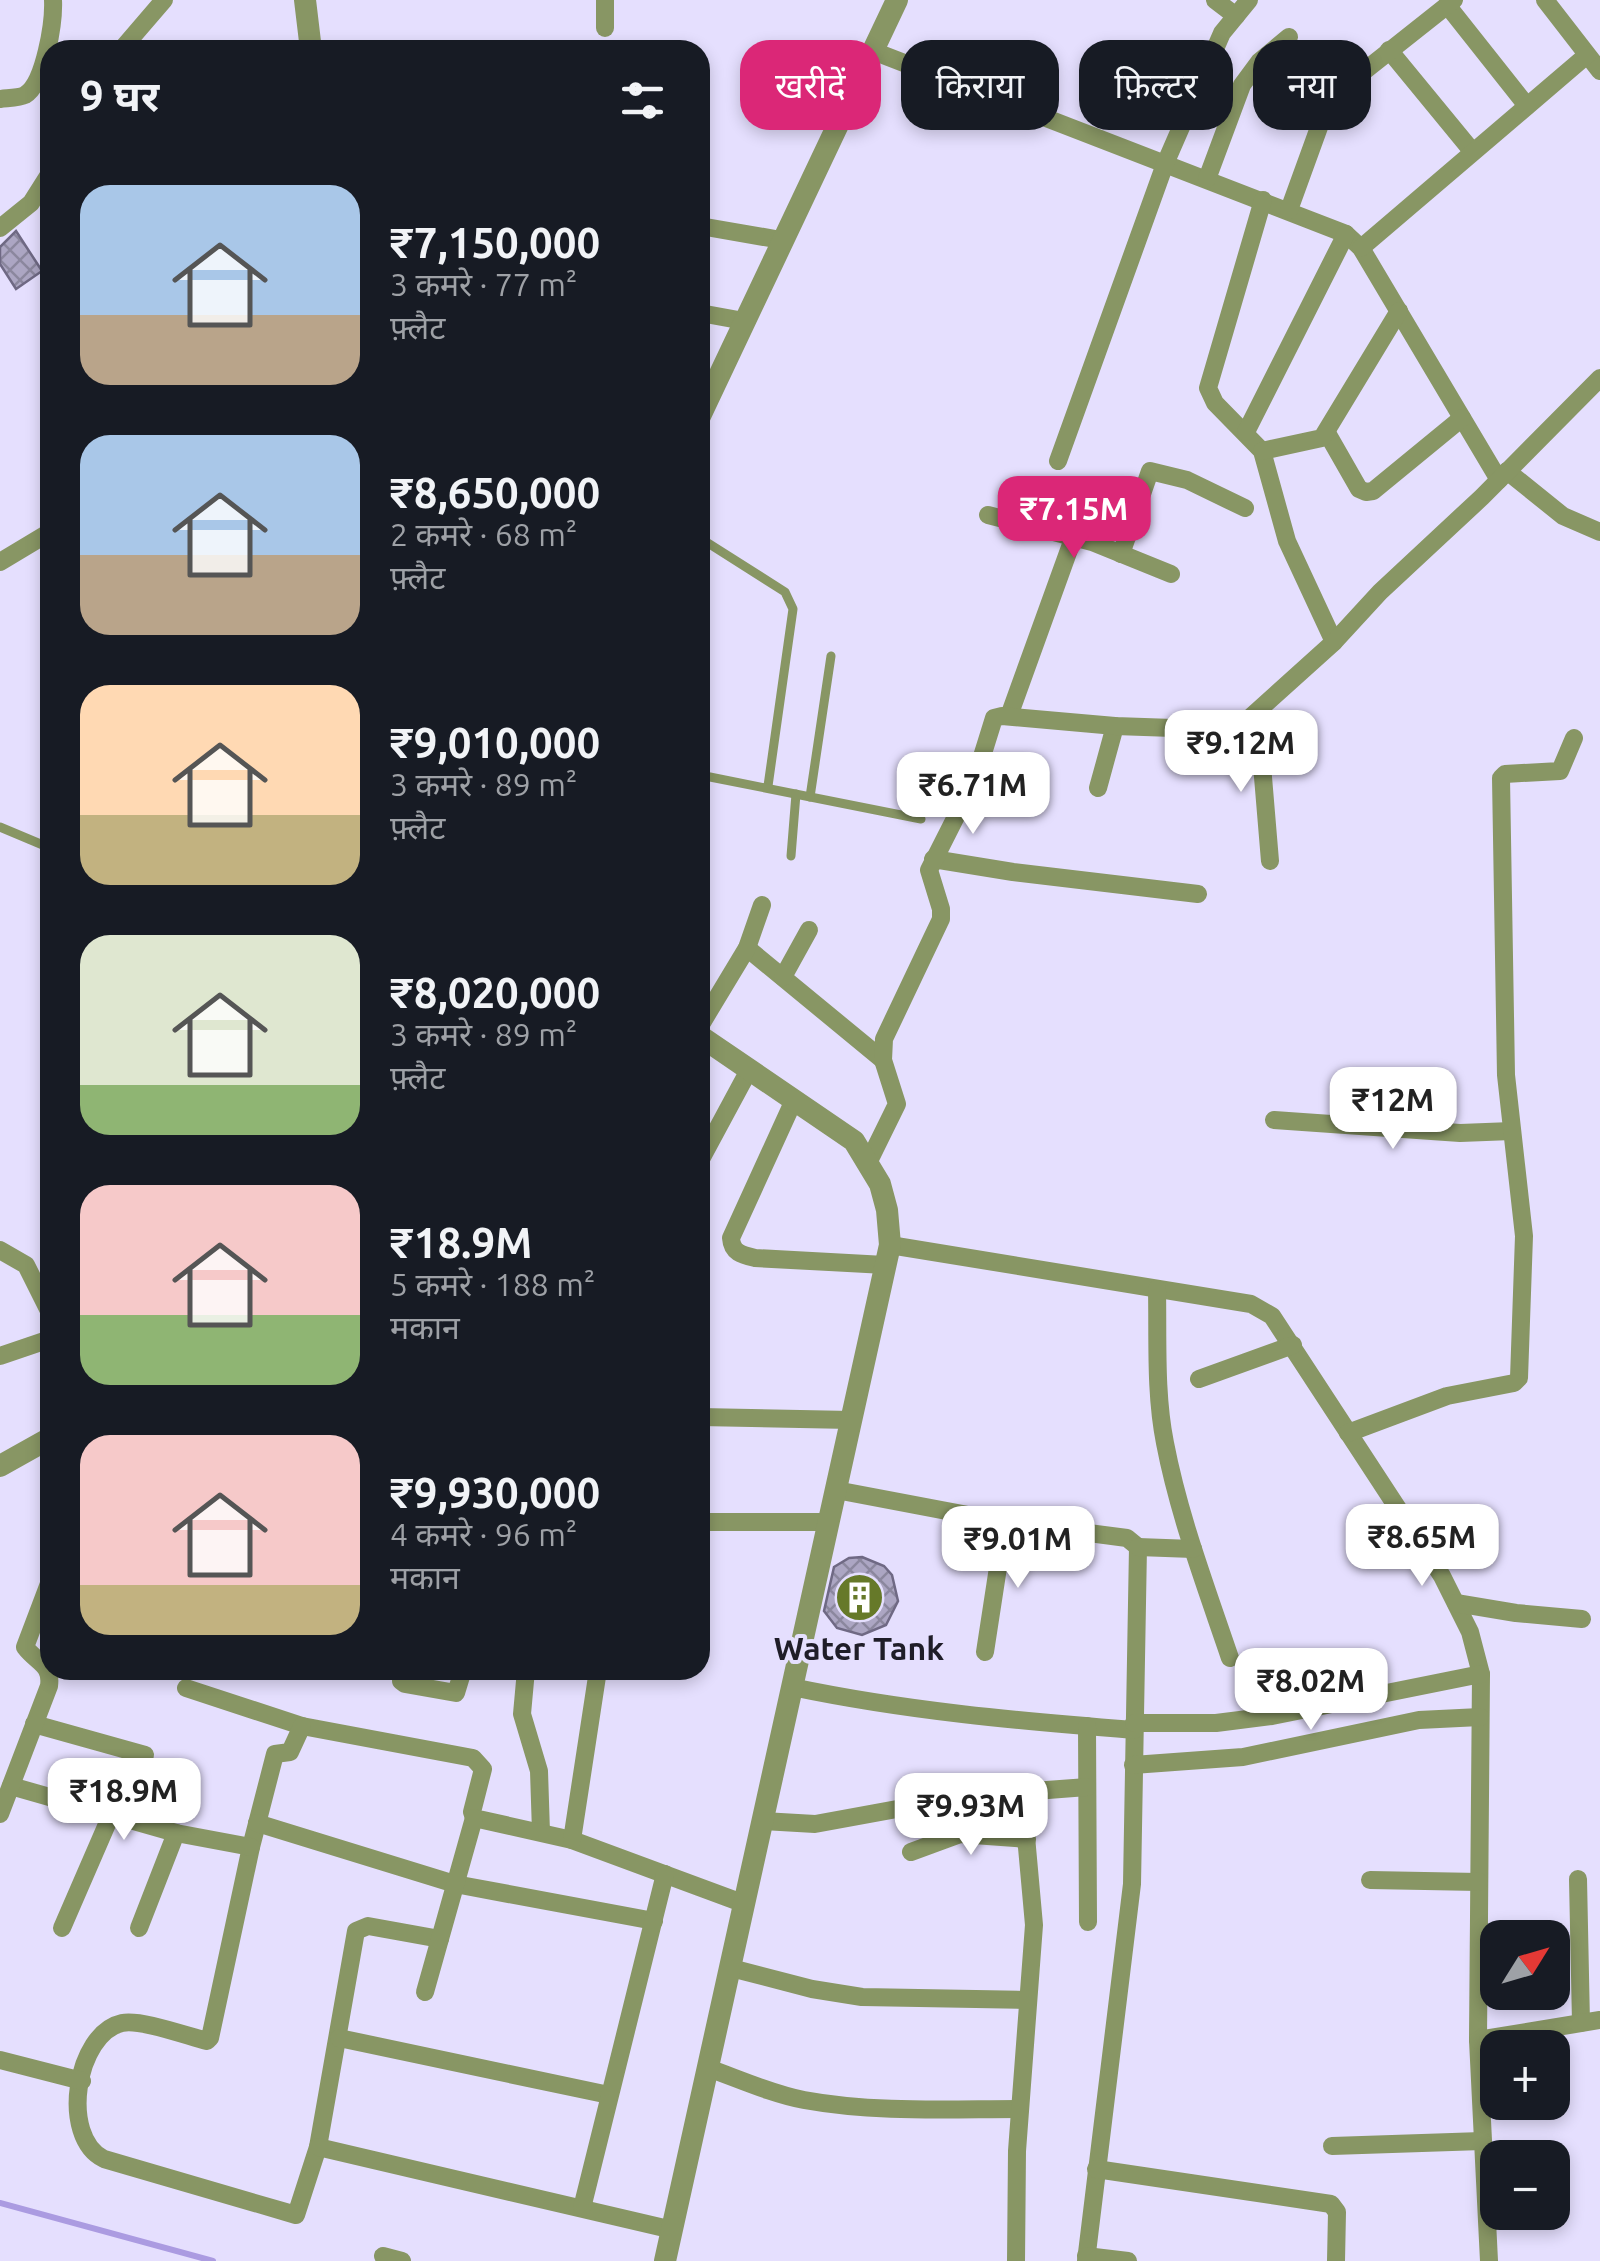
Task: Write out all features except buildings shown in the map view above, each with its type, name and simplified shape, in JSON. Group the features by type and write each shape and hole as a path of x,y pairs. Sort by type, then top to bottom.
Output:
{"street":[{"path":"50,40 53,0"},
{"path":"130,40 164,0"},
{"path":"305,0 310,40"},
{"path":"604,0 605,28"},
{"path":"878,40 897,0"},
{"path":"1214,0 1236,16"},
{"path":"1058,461 1165,164 1222,33 1249,0"},
{"path":"1545,0 1600,71"},
{"path":"1289,210 1326,108 1342,87 1451,3 1526,106"},
{"path":"1207,180 1242,85 1259,62 1289,37"},
{"path":"1389,50 1472,151"},
{"path":"881,54 1346,234 1362,248 1462,418 1503,475 1563,516 1600,532"},
{"path":"1362,248 1587,54"},
{"path":"0,98 22,96 30,91 40,68"},
{"path":"710,395 835,130"},
{"path":"0,228 31,204 40,189"},
{"path":"1263,200 1208,388 1215,403 1262,451 1287,541 1334,642"},
{"path":"710,228 781,240"},
{"path":"1246,432 1346,234"},
{"path":"1262,451 1316,442 1327,433 1399,310"},
{"path":"710,315 744,322"},
{"path":"869,1161 897,1104 883,1060 884,1039 940,919 941,909 929,870 976,779 994,718 1231,730 1248,720 1334,642 1380,592 1600,378"},
{"path":"1327,433 1359,488 1366,492 1462,418"},
{"path":"1121,554 1150,472 1156,470 1187,480 1245,508"},
{"path":"988,516 1074,536 1171,574"},
{"path":"1009,716 1074,536"},
{"path":"0,562 40,538"},
{"path":"1248,720 1261,753 1270,861"},
{"path":"1098,788 1115,726"},
{"path":"1348,1433 1447,1396 1514,1383 1519,1378 1524,1236 1506,1075 1501,778 1505,774 1560,771 1574,738"},
{"path":"933,859 1198,894"},
{"path":"710,1009 747,948 762,906"},
{"path":"782,977 809,930"},
{"path":"747,948 883,1060"},
{"path":"665,2261 887,1255 887,1210 880,1184 854,1141 710,1043"},
{"path":"710,1144 750,1070"},
{"path":"794,1100 731,1238 738,1253 755,1258 887,1255 1251,1304 1272,1316 1293,1345 1442,1576 1470,1632 1480,1674 1478,2040 1482,2140"},
{"path":"1274,1120 1460,1133 1512,1131"},
{"path":"0,1250 26,1266 40,1293"},
{"path":"1157,1289 1164,1440 1193,1548 1230,1658"},
{"path":"0,1356 40,1342"},
{"path":"1199,1379 1293,1345"},
{"path":"710,1416 851,1420"},
{"path":"0,1466 40,1444"},
{"path":"836,1490 1005,1522 1127,1538 1138,1547 1193,1548"},
{"path":"710,1522 829,1522"},
{"path":"985,1652 1005,1522"},
{"path":"1128,2261 1086,2258 1132,1884 1138,1547"},
{"path":"1456,1602 1516,1613 1582,1618"},
{"path":"40,1605 25,1647 40,1661"},
{"path":"792,1688 942,1714 1134,1726 1272,1716 1480,1674"},
{"path":"0,1814 48,1680"},
{"path":"401,1680 456,1693 459,1680"},
{"path":"525,1680 522,1714 539,1771 541,1832"},
{"path":"572,1840 596,1680"},
{"path":"186,1688 302,1726 478,1760 484,1768 472,1812 474,1818 425,1992"},
{"path":"1134,1765 1243,1757 1418,1720 1480,1717"},
{"path":"34,1724 145,1755"},
{"path":"302,1726 291,1751 275,1754 250,1847 209,2040 128,2022 99,2034 92,2044 82,2080 76,2119 92,2150 98,2156 290,2216 299,2210 318,2146 356,1931 361,1927 440,1938"},
{"path":"1087,1726 1088,1922"},
{"path":"11,1786 176,1833 250,1847"},
{"path":"763,1821 815,1824 928,1802 1087,1788"},
{"path":"1016,2261 1020,2109 1034,1926 1022,1792"},
{"path":"62,1928 111,1815"},
{"path":"474,1818 572,1840 745,1904"},
{"path":"257,1823 456,1884 654,1921"},
{"path":"139,1928 176,1833"},
{"path":"911,1852 960,1834 1027,1840"},
{"path":"582,2208 666,1874"},
{"path":"1478,2040 1590,2022 1578,1879"},
{"path":"1370,1880 1480,1882"},
{"path":"731,1968 862,1998 1028,2000"},
{"path":"339,2038 609,2095"},
{"path":"0,2060 82,2080"},
{"path":"708,2068 800,2099 842,2105 1020,2109"},
{"path":"1332,2146 1480,2141"},
{"path":"318,2146 673,2230"},
{"path":"1096,2169 1331,2204 1338,2212 1336,2261"},
{"path":"1487,2230 1489,2261"}],"lane":[{"path":"710,544 786,592 793,609 768,786"},
{"path":"810,797 830,656"},
{"path":"710,777 921,819"},
{"path":"791,856 796,794"},
{"path":"0,827 40,844"}],"waterway":[{"path":"0,2203 213,2261"}],"place":[{"name":"Water Tank","path":"859,1598"}]}
